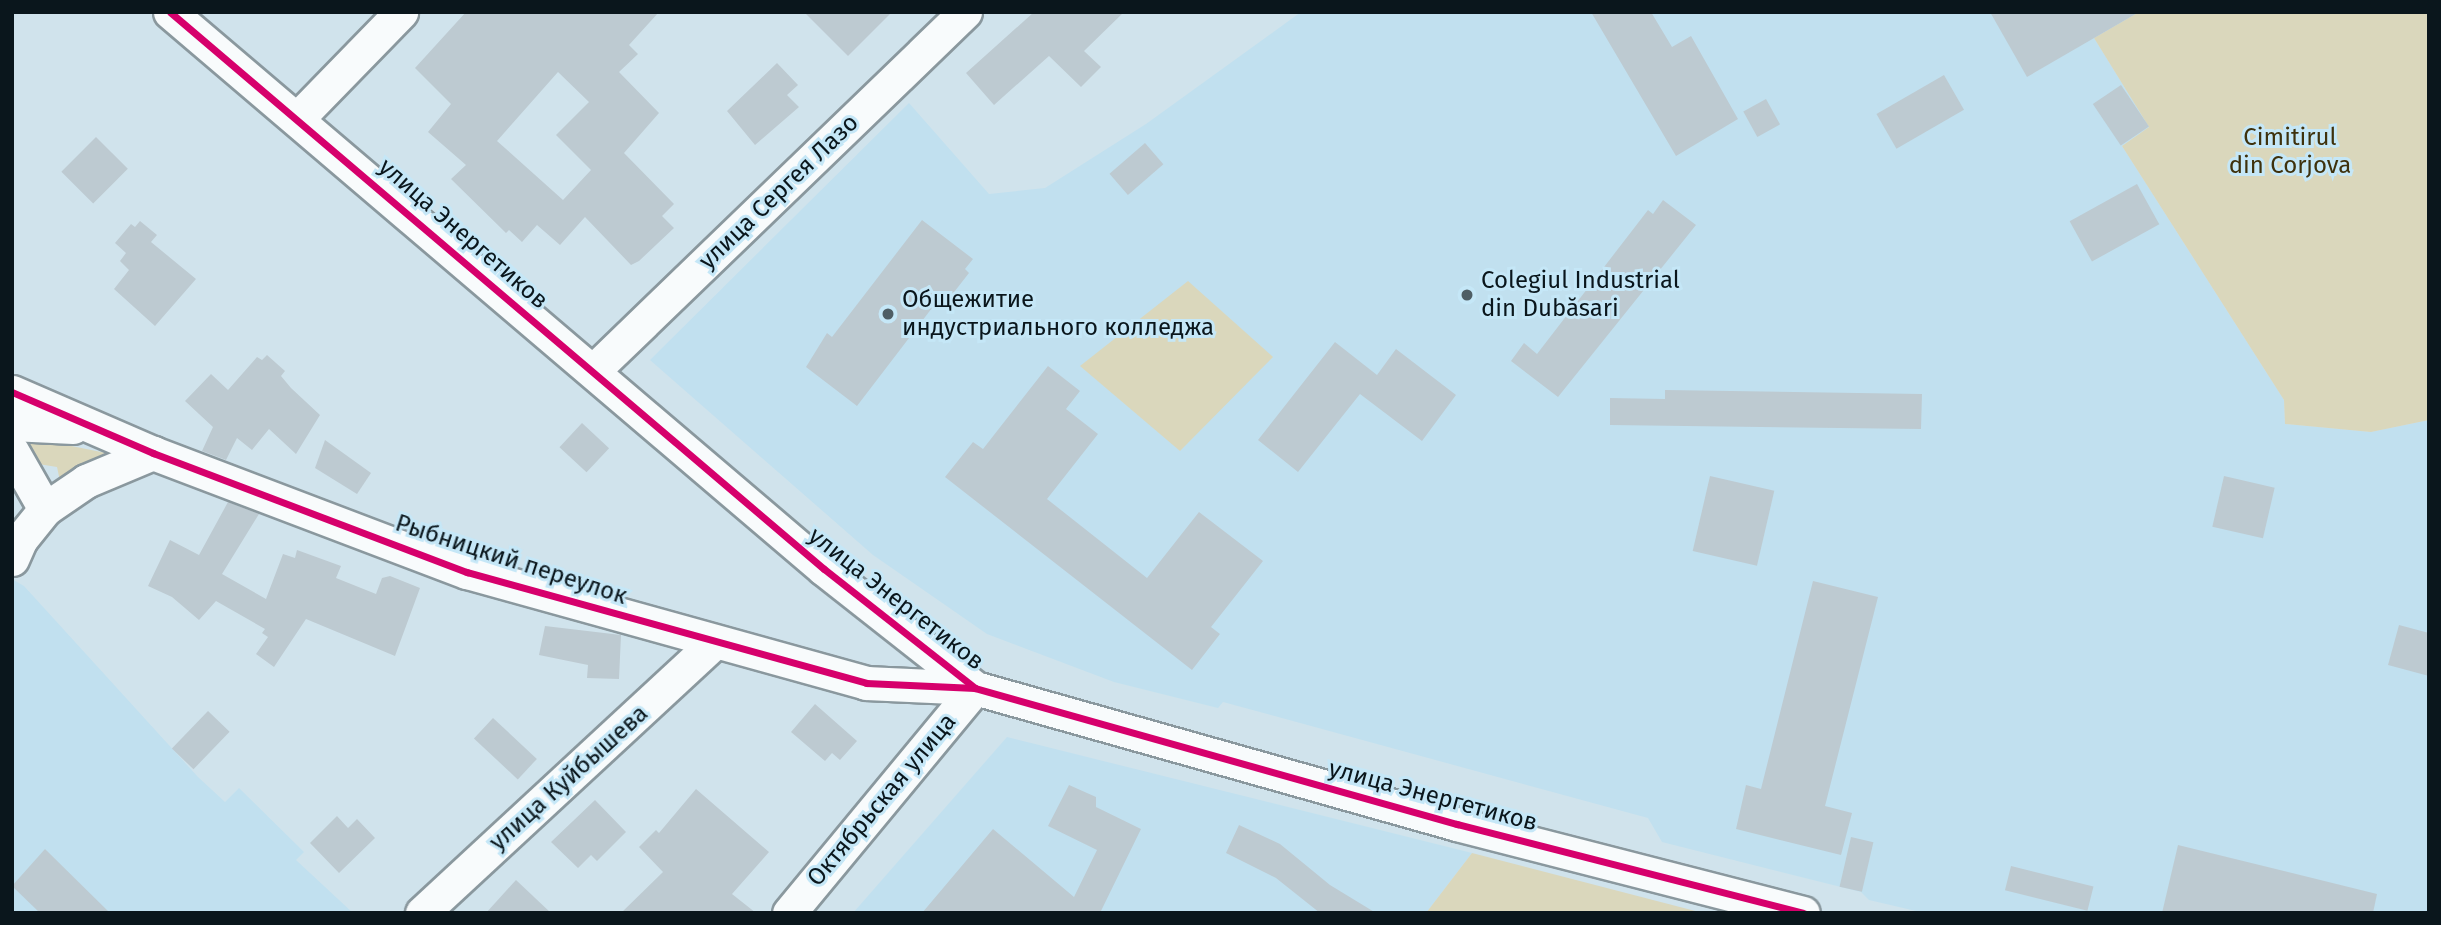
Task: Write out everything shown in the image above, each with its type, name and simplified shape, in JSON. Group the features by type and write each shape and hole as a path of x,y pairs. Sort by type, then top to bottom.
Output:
{"street":[{"name":"улица Энергетиков","path":"170,12 298,118 824,569 975,688 1457,824 1803,913"},
{"path":"298,118 401,12"},
{"name":"улица Сергея Лазо","path":"593,371 965,12"},
{"name":"Рыбницкий переулок","path":"12,392 92,429 467,572 866,683 975,688"},
{"path":"12,424 92,429"},
{"path":"12,451 45,509"},
{"path":"12,559 21,539 45,509 86,481 153,453"},
{"name":"улица Куйбышева","path":"422,913 715,642"},
{"name":"Октябрьская улица","path":"789,913 975,688"}],"shaded area":[{"path":"1301,12 2139,12 2094,38 2149,127 2122,146 2284,400 2285,424 2371,432 2429,420 2429,913 1916,911 1869,900 1861,892 1662,842 1648,818 1223,702 1218,708 1114,682 987,634 873,555 650,360 909,103 989,194 1045,188 1146,124"},
{"path":"12,579 24,586 198,777 225,802 239,788 304,852 296,860 353,913 12,913"},
{"path":"1007,737 1472,853 1426,913 853,913"}],"green space":[{"name":"Cimitirul din Corjova","path":"2139,12 2429,12 2429,420 2371,432 2285,424 2284,400 2122,146 2149,127 2094,38"},
{"path":"1188,281 1273,357 1180,451 1080,366"},
{"path":"17,435 111,454 60,481 57,467 32,463"},
{"path":"1472,853 1703,913 1426,913"}],"building":[{"path":"466,12 659,12 629,45 638,54 619,72 659,113 624,153 674,204 662,216 674,228 639,261 631,265 585,217 560,245 537,225 522,242 509,230 506,233 451,179 466,165 428,132 451,104 415,68","holes":["558,72 589,102 556,135 591,170 563,200 497,141"]},
{"path":"804,12 892,12 848,56"},
{"path":"1034,12 1124,12 1084,51 1101,67 1081,87 1049,56 994,105 966,73"},
{"path":"1591,12 1651,12 1672,47 1691,36 1738,119 1676,156"},
{"path":"1990,12 2139,12 2027,77"},
{"path":"777,63 798,85 787,95 799,107 755,145 727,111"},
{"path":"1944,75 1964,110 1896,149 1876,114"},
{"path":"2121,85 2149,126 2121,145 2093,104"},
{"path":"1766,99 1780,124 1757,137 1743,112"},
{"path":"96,137 128,169 93,203 61,172"},
{"path":"1145,143 1163,164 1128,195 1110,174"},
{"path":"2137,184 2159,224 2092,262 2070,221"},
{"path":"1663,200 1696,225 1558,397 1511,361 1524,343 1537,354 1648,210 1653,214"},
{"name":"Общежитие индустриального колледжа","path":"922,220 973,259 965,269 969,273 951,296 945,291 857,406 806,367 827,333 832,337"},
{"path":"140,221 157,235 151,242 196,279 155,326 114,289 129,270 120,261 126,253 115,243 131,224 135,227"},
{"path":"1335,342 1377,375 1396,349 1456,395 1422,441 1360,394 1298,472 1258,440"},
{"path":"267,355 285,371 281,376 291,388 320,415 296,454 269,429 252,450 237,438 226,460 202,451 213,427 185,401 211,374 228,390 257,357 262,360"},
{"path":"1048,366 1080,391 1066,409 1098,434 1047,499 1147,578 1199,512 1263,561 1211,627 1220,634 1192,670 945,477 973,442 983,449"},
{"path":"1665,390 1922,394 1921,429 1610,425 1610,398 1665,399"},
{"path":"582,423 609,448 587,472 559,447"},
{"path":"325,440 371,473 357,494 315,468"},
{"path":"1710,476 1774,491 1757,566 1693,551"},
{"path":"2224,476 2275,488 2263,538 2212,527"},
{"path":"228,502 259,514 222,574 266,599 283,554 295,558 297,550 341,566 336,578 376,594 382,578 390,576 420,588 395,656 306,619 274,667 256,654 268,637 262,633 265,629 216,601 199,620 172,597 148,586 170,540 199,555"},
{"path":"1813,581 1878,597 1825,806 1852,813 1841,855 1736,829 1746,785 1761,789"},
{"path":"2399,625 2429,633 2429,676 2388,665"},
{"path":"545,626 621,635 619,679 587,678 588,665 539,655"},
{"path":"815,704 857,741 840,760 832,753 825,761 791,732"},
{"path":"208,711 230,732 193,769 172,748"},
{"path":"493,718 537,759 518,779 474,738"},
{"path":"1069,785 1096,797 1096,807 1141,829 1100,913 922,913 993,829 1074,897 1097,850 1048,826"},
{"path":"696,789 769,852 732,894 756,913 621,913 663,872 639,847 656,830 659,833"},
{"path":"595,800 626,832 597,861 591,855 578,868 551,842"},
{"path":"337,816 348,828 357,819 375,838 339,873 310,843"},
{"path":"1239,825 1280,844 1330,885 1376,913 1320,913 1276,878 1226,853"},
{"path":"1851,837 1873,842 1862,892 1840,887"},
{"path":"2178,845 2377,894 2373,913 2162,913"},
{"path":"45,849 110,913 40,913 12,886"},
{"path":"2011,866 2093,887 2087,911 2005,890"},
{"path":"516,880 551,913 486,913"}],"cycle path":[{"path":"170,12 824,569 975,688 1457,824 1803,913"},
{"path":"12,392 153,453 467,572 866,683 975,688"}],"place":[{"name":"Colegiul Industrial din Dubăsari","path":"1467,295"},
{"name":"Общежитие индустриального колледжа","path":"888,314"}]}
